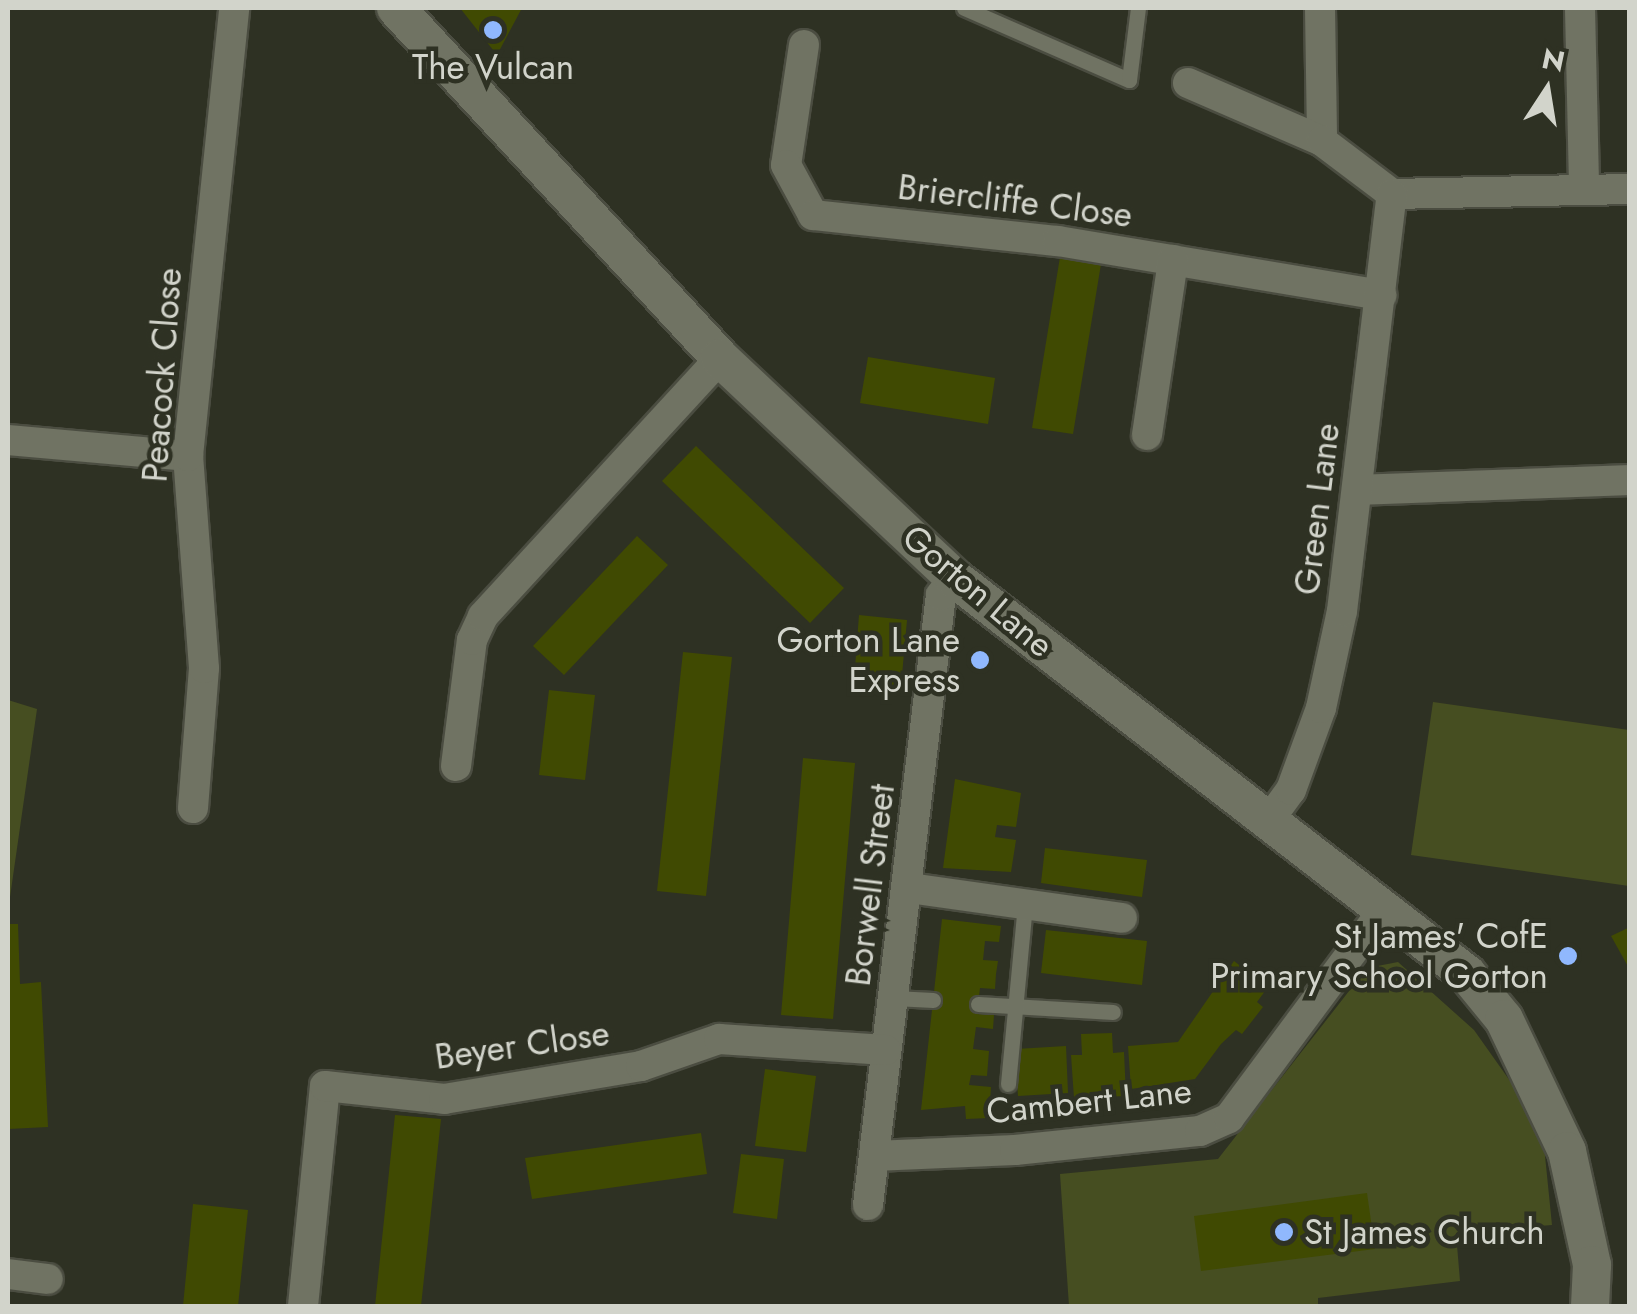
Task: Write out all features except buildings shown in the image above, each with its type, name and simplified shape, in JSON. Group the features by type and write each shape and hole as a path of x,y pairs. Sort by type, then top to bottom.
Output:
{"street":[{"name":"Peacock Close","path":"193,808 204,668 188,456 234,8"},
{"path":"1320,8 1322,141"},
{"path":"1580,8 1584,190"},
{"name":"Gorton Lane","path":"408,12 720,358 954,578 1468,974 1504,1018 1568,1151 1592,1265 1590,1306"},
{"name":"Briercliffe Close","path":"804,45 786,164 813,215 1173,260 1382,295"},
{"path":"1188,83 1322,141 1392,194 1630,189"},
{"name":"Green Lane","path":"1269,820 1291,790 1321,708 1357,490 1392,194"},
{"path":"1147,435 1173,260"},
{"path":"456,766 472,640 483,616 720,358"},
{"path":"8,440 188,456"},
{"path":"1357,490 1630,480"},
{"name":"Borwell Street","path":"868,1205 909,888 941,595 954,578"},
{"path":"909,888 1122,918"},
{"name":"Cambert Lane","path":"874,1156 1145,1136 1200,1130 1230,1118 1385,908"},
{"name":"Beyer Close","path":"303,1306 325,1086 444,1100 641,1066 718,1039 886,1050"},
{"path":"8,1274 48,1279"}],"lane":[{"path":"964,8 1130,80 1138,8"},
{"path":"1008,1084 1025,904"},
{"path":"894,998 933,1000"},
{"path":"978,1004 1113,1012"}],"green space":[{"path":"8,700 37,709 8,911"},
{"path":"1433,702 1629,730 1629,886 1411,855"},
{"path":"1398,962 1474,1030 1542,1126 1552,1225 1456,1233 1460,1281 1318,1298 1318,1306 1069,1306 1060,1174 1218,1159 1367,968"}],"place":[{"name":"The Vulcan","path":"493,30"},
{"name":"Gorton Lane Express","path":"980,660"},
{"name":"St James' CofE Primary School Gorton","path":"1568,956"},
{"name":"St James Church","path":"1284,1232"}]}
